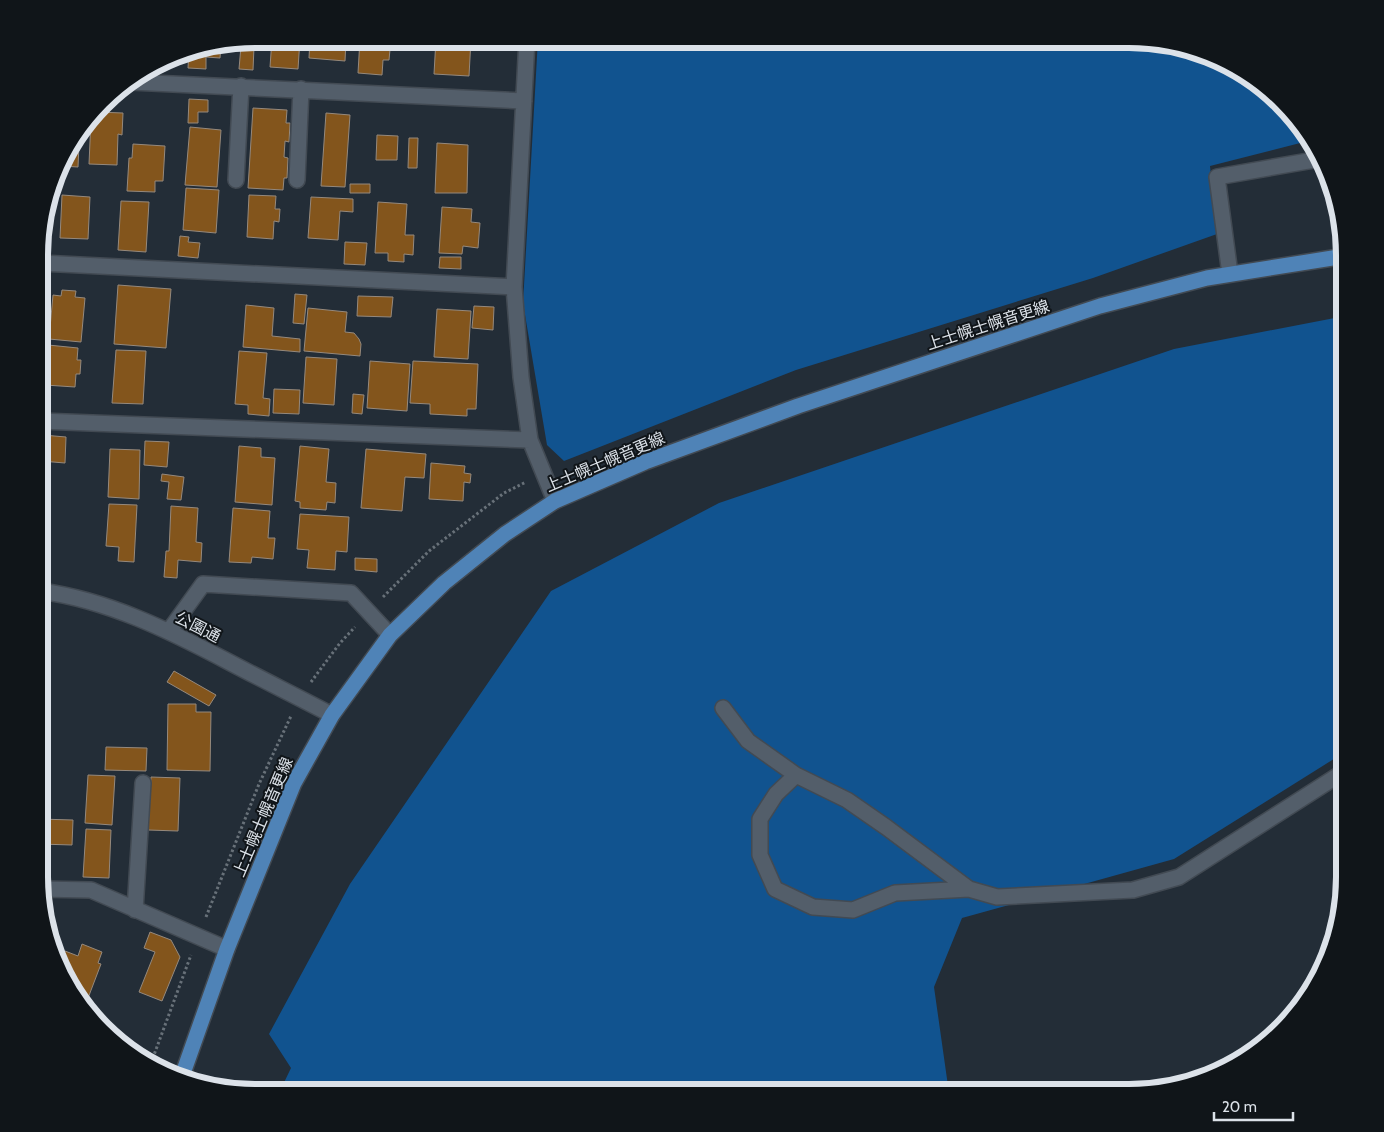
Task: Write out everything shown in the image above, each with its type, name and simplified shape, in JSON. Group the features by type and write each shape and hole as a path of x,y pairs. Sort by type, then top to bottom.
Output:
{"main road":[{"name":"上士幌士幌音更線","path":"184,1072 228,949 294,782 332,715 390,635 444,582 505,534 555,501 645,462 798,406 1100,306 1230,274 1336,257"}],"street":[{"path":"527,48 514,287 521,377 530,440 555,501"},
{"path":"140,82 524,101"},
{"path":"236,180 241,86"},
{"path":"297,180 301,89"},
{"path":"1230,274 1218,177 1314,160"},
{"path":"48,263 514,287"},
{"path":"48,421 530,440"},
{"path":"169,631 203,584 352,592 390,635"},
{"name":"公園通","path":"48,593 116,610 169,631 332,715"},
{"path":"723,708 748,741 796,776 847,800 969,889"},
{"path":"796,776 776,794 760,819 760,854 775,889 813,907 853,910 895,893 969,889 997,897 1133,890 1179,876 1336,777"},
{"path":"135,910 144,783"},
{"path":"48,889 91,890 228,949"}],"shaded area":[{"path":"537,48 1156,49 1170,51 1208,63 1233,75 1276,108 1303,142 1210,166 1217,234 1093,278 796,370 564,461 547,445 523,303"},
{"path":"1336,318 1336,758 1174,859 962,918 934,987 948,1085 283,1085 291,1068 269,1034 350,884 551,591 719,503 1174,349"}],"building":[{"path":"241,48 254,48 253,70 239,69"},
{"path":"271,48 299,48 298,69 270,67"},
{"path":"310,48 346,48 345,61 309,58"},
{"path":"359,48 390,48 389,60 383,60 382,75 358,73"},
{"path":"435,48 471,48 469,76 434,74"},
{"path":"221,50 220,58 206,57 206,69 188,68 189,59"},
{"path":"189,99 208,100 208,112 198,112 198,123 188,123"},
{"path":"253,108 287,110 286,123 290,123 289,142 285,141 284,157 288,158 287,178 284,178 283,190 248,188"},
{"path":"104,112 123,113 122,135 118,134 117,165 89,164 91,128"},
{"path":"326,113 350,115 345,187 321,186"},
{"path":"190,127 221,130 217,187 185,185"},
{"path":"377,135 398,136 397,160 376,160"},
{"path":"409,138 418,138 417,168 408,168"},
{"path":"437,143 468,145 467,193 435,193"},
{"path":"133,144 165,146 163,181 155,181 155,192 127,191 129,158 132,158"},
{"path":"79,145 78,167 67,166"},
{"path":"350,184 370,184 370,193 350,193"},
{"path":"186,188 219,190 216,233 183,230"},
{"path":"62,195 90,197 88,239 60,238"},
{"path":"249,195 276,196 275,209 280,209 279,222 274,221 273,239 247,237"},
{"path":"311,197 353,199 353,212 340,211 338,240 308,238"},
{"path":"121,201 149,202 146,252 118,250"},
{"path":"378,202 407,204 405,235 414,235 413,255 404,254 404,262 388,261 388,253 375,253"},
{"path":"442,207 472,209 471,222 480,223 478,248 463,246 462,254 439,253"},
{"path":"180,236 189,237 188,242 200,243 198,258 178,256"},
{"path":"345,242 367,243 365,265 344,264"},
{"path":"440,257 461,257 461,269 439,268"},
{"path":"118,285 171,289 166,348 114,344"},
{"path":"62,290 76,291 75,297 85,298 81,342 49,339 53,295 61,296"},
{"path":"295,294 307,295 304,324 293,323"},
{"path":"358,296 393,297 391,317 357,316"},
{"path":"246,305 274,308 272,336 300,339 300,352 243,347"},
{"path":"474,306 494,307 493,330 472,328"},
{"path":"308,308 347,312 345,332 354,333 359,339 361,344 360,356 304,351"},
{"path":"437,309 471,311 468,359 434,357"},
{"path":"48,345 78,348 77,360 81,360 80,374 76,374 75,387 48,385"},
{"path":"116,350 146,351 143,404 112,403"},
{"path":"239,351 267,353 263,398 270,399 269,416 248,414 248,405 235,404"},
{"path":"306,357 337,359 334,405 303,403"},
{"path":"370,361 410,364 407,411 367,408"},
{"path":"413,361 478,364 476,409 467,409 467,416 430,414 430,404 410,403"},
{"path":"274,389 300,390 299,414 273,413"},
{"path":"353,394 364,395 362,414 352,413"},
{"path":"48,435 66,437 65,463 48,462"},
{"path":"145,441 169,442 167,467 144,465"},
{"path":"239,446 261,448 261,457 275,458 272,505 235,502"},
{"path":"300,446 329,449 326,482 336,483 335,503 327,502 326,510 300,508 300,502 295,501"},
{"path":"110,449 140,450 139,499 108,497"},
{"path":"366,449 426,454 424,478 405,477 402,511 361,508"},
{"path":"431,463 465,466 464,473 471,474 470,483 464,482 463,501 429,499"},
{"path":"162,474 184,477 181,500 167,499 169,482 161,481"},
{"path":"109,504 137,505 134,562 118,561 119,547 106,546"},
{"path":"171,506 198,508 196,542 202,543 201,562 178,560 177,578 164,577 166,551 169,551"},
{"path":"233,508 270,511 268,538 275,538 273,559 252,557 251,563 229,562"},
{"path":"300,514 349,517 347,552 336,551 335,570 307,568 309,550 297,549"},
{"path":"355,558 377,559 377,572 355,570"},
{"path":"174,671 216,695 209,706 167,682"},
{"path":"168,704 196,704 196,712 211,712 210,771 167,770"},
{"path":"106,747 147,748 146,771 105,770"},
{"path":"88,775 115,776 112,825 85,823"},
{"path":"151,777 180,778 178,831 148,830"},
{"path":"48,819 73,820 72,845 48,844"},
{"path":"86,829 111,830 109,878 83,877"},
{"path":"150,932 171,940 180,957 162,1001 139,992 155,952 144,948"},
{"path":"82,944 102,952 98,963 101,964 87,1000 75,981 63,956 65,951 78,956"}]}
